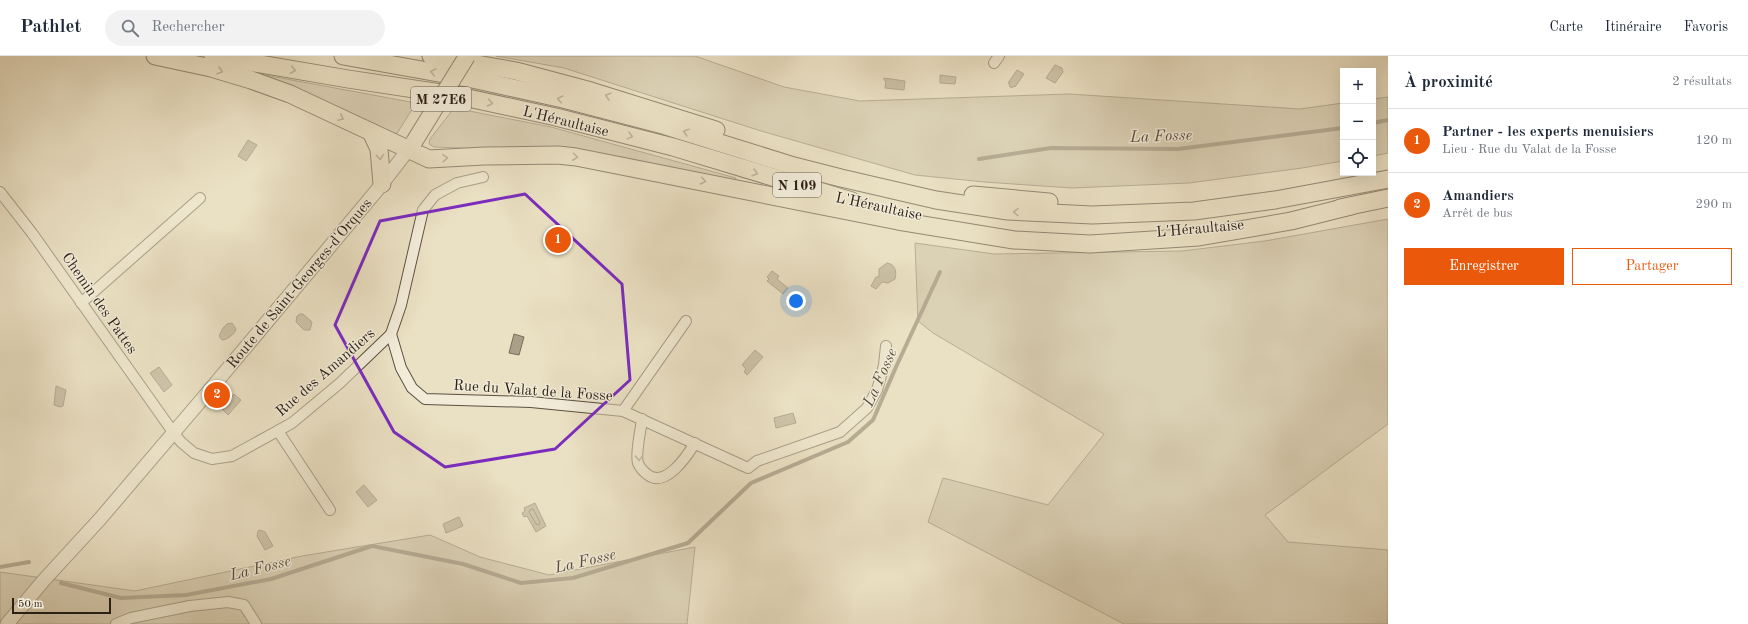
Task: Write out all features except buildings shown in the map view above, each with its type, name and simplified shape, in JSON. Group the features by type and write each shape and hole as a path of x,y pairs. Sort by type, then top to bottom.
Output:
{"highway":[{"path":"155,56 211,68 290,94 371,132 411,146 429,159 484,156 558,155 576,157 898,221 1014,240 1090,244 1199,237 1291,221 1351,206"},
{"name":"L'Héraultaise","path":"213,56 454,95 556,117 673,147 838,198 919,215 1016,230 1091,235 1198,231 1280,219 1388,198"},
{"name":"L'Héraultaise","path":"343,56 472,79 562,99 659,124 794,166 841,178 936,200 1008,211 1092,215 1194,211 1275,200 1388,179"},
{"path":"431,56 516,71 591,91 690,121 782,152 872,177 925,189 1040,202 1109,205 1172,205 1244,199 1346,186"},
{"path":"371,132 379,149 382,184"}],"main road":[{"name":"Route de Saint-Georges-d'Orques","path":"411,146 467,56"}],"street":[{"name":"Route de Saint-Georges-d'Orques","path":"173,432 382,184 411,146"},
{"path":"390,334 401,305 423,210 435,195 457,183 483,177"},
{"name":"Chemin des Pattes","path":"0,192 32,233 173,432"},
{"path":"81,303 200,198"},
{"path":"623,411 686,321"},
{"name":"Rue du Valat de la Fosse","path":"390,334 401,368 412,388 425,399 531,402 623,411 748,468 757,461 840,432 867,408 877,390 884,365 886,346"},
{"name":"Rue des Amandiers","path":"173,432 181,442 194,453 212,459 232,456 292,423 340,383 390,334"},
{"path":"642,419 638,462 643,471 650,477 661,478 668,474 683,460 695,443"},
{"path":"278,431 330,510"},
{"name":"M 27E6","path":"7,624 100,519 173,432"},
{"path":"116,624 131,618 190,606 228,602 244,605 256,624"}],"highlighted area":[{"path":"525,194 622,284 630,380 555,449 445,467 394,432 335,325 380,221"}],"shaded area":[{"path":"496,56 695,56 784,87 860,101 1069,94 1300,109 1340,103 1340,162 1189,183 1072,188 984,182 915,175 761,131 564,68"},
{"path":"254,73 416,103 396,135"},
{"path":"1388,97 1388,153 1376,155 1376,104 1376,99"},
{"path":"454,108 551,127 736,178 735,182 574,152 434,147 429,144 430,139"},
{"path":"1388,219 1388,424 1265,515 1288,542 1388,550 1388,624 1124,624 928,522 943,478 1048,505 1104,434 933,333 918,321 915,243 994,254 1182,251 1265,241"},
{"path":"430,535 480,557 549,575 695,547 687,624 0,624 0,572 135,591 302,556"}],"water":[{"path":"1055,65 1062,68 1063,72 1055,83 1046,78"},
{"path":"1017,70 1024,74 1015,87 1014,86 1012,88 1008,83"},
{"path":"940,75 956,77 955,84 940,83"},
{"path":"884,78 905,81 904,90 885,88 886,81"},
{"path":"248,140 257,145 246,161 238,156"},
{"path":"887,263 892,265 895,269 895,279 888,283 882,282 876,289 871,286 876,277 879,277 879,269"},
{"path":"772,271 779,276 777,279 788,288 783,294 767,281 769,279 767,277"},
{"path":"303,314 312,322 310,330 304,330 296,322 297,316"},
{"path":"232,323 236,329 235,331 228,338 222,340 219,336 223,328 227,324"},
{"path":"514,334 524,337 519,355 509,353"},
{"path":"755,350 763,357 747,375 744,372 746,369 742,365"},
{"path":"159,367 172,385 164,392 150,373"},
{"path":"56,386 66,390 63,406 60,407 54,405"},
{"path":"234,394 241,400 228,415 222,409"},
{"path":"793,413 796,423 776,428 774,418"},
{"path":"364,485 377,500 368,507 356,492"},
{"path":"535,503 546,526 536,532 527,516 524,517 522,513 525,511 524,508"},
{"path":"459,517 463,526 446,533 443,524"},
{"path":"260,530 265,532 273,546 265,550 257,536 258,531"}],"waterway":[{"name":"La Fosse","path":"1376,122 1388,120"},
{"name":"La Fosse","path":"979,159 1051,148 1178,149 1340,128"},
{"name":"La Fosse","path":"61,583 121,598 186,595 271,579 372,546 463,564 521,583 573,578 688,543 751,483 848,442 873,420 940,272"},
{"name":"La Fosse","path":"0,567 29,562"}],"place":[{"name":"Partner - les experts menuisiers","path":"558,240"},
{"name":"Amandiers","path":"217,395"}]}
